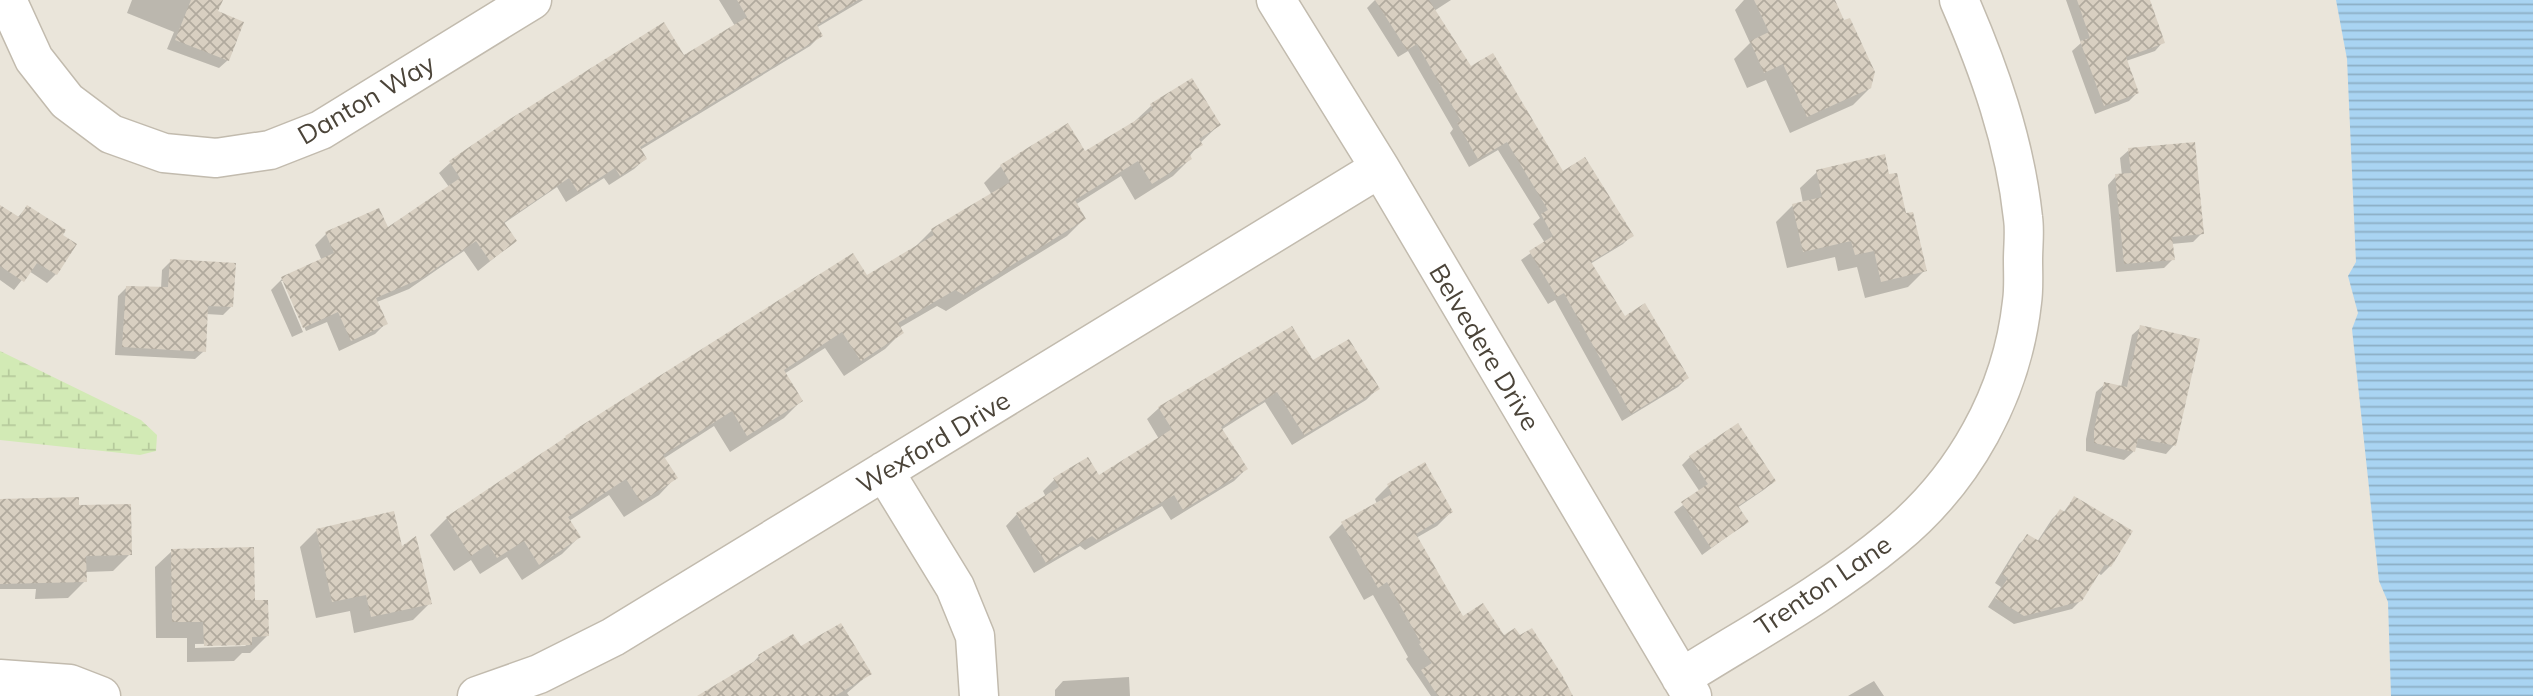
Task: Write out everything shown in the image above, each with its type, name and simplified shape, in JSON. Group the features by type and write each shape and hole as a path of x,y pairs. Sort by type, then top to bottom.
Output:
{"street":[{"name":"Danton Way","path":"7,0 34,59 67,101 100,126 111,134 164,153 216,158 270,150 321,130 532,0"},
{"name":"Belvedere Drive","path":"1276,0 1380,169 1687,687"},
{"name":"Trenton Lane","path":"1687,687 1896,537 1934,498 1975,445 2007,374 2022,302 2024,220 2010,140 1976,40 1959,0"},
{"name":"Wexford Drive","path":"477,696 539,674 613,637 1380,169"},
{"path":"884,471 955,587 975,636 979,696"},
{"path":"0,679 70,684 101,696"}],"shaded area":[{"path":"0,0 2533,0 2533,696 0,696"}],"green space":[{"path":"0,351 141,420 157,435 156,451 140,455 0,440"}],"water":[{"path":"2336,0 2533,0 2533,696 2391,696 2388,602 2379,581 2352,329 2358,313 2348,276 2356,262 2347,59"}],"building":[{"path":"191,0 223,0 218,11 244,22 229,61 175,40"},
{"path":"737,0 858,0 817,25 823,36 640,147 647,159 620,176 615,168 578,192 569,178 504,222 517,241 490,261 476,241 422,278 376,298 388,324 351,341 338,312 303,328 281,277 334,253 325,232 379,208 388,227 460,178 449,161 507,121 664,22 684,55 747,17"},
{"path":"1375,0 1429,0 1471,66 1493,53 1563,171 1585,157 1634,236 1591,262 1625,316 1645,303 1689,378 1631,414 1564,293 1557,297 1529,251 1553,236 1541,214 1548,210 1507,142 1478,159 1457,123 1461,121 1417,44 1407,50"},
{"path":"1754,0 1835,0 1844,20 1850,18 1875,72 1871,88 1807,117 1783,64 1764,73 1750,41 1769,32"},
{"path":"2077,0 2150,0 2165,43 2126,57 2139,93 2104,106 2080,41 2090,38"},
{"path":"1192,78 1221,125 1199,139 1203,145 1189,153 1192,159 1152,184 1138,161 1075,200 1086,219 964,295 955,290 898,323 904,333 861,361 842,332 784,370 803,401 747,436 732,411 663,455 678,478 641,502 626,479 568,517 581,537 539,565 524,541 497,558 488,544 471,556 446,517 565,436 853,253 867,275 934,235 931,229 1010,182 1000,165 1068,123 1085,151 1153,110 1150,104"},
{"path":"2195,142 2204,234 2172,237 2175,260 2124,264 2115,174 2131,173 2128,148"},
{"path":"1885,154 1889,174 1897,173 1906,213 1913,212 1927,271 1881,282 1874,251 1855,255 1851,241 1803,252 1792,204 1822,197 1816,170"},
{"path":"0,205 19,217 27,205 66,230 63,235 77,244 57,275 37,263 24,282 0,266"},
{"path":"170,259 236,263 233,307 208,306 206,352 122,347 126,286 168,287"},
{"path":"2140,325 2200,339 2176,446 2138,438 2135,452 2094,443 2094,430 2104,382 2127,387"},
{"path":"1292,326 1313,360 1349,339 1380,389 1304,435 1277,392 1221,427 1248,469 1183,510 1174,495 1097,540 1092,536 1046,563 1016,513 1059,487 1053,478 1088,457 1099,475 1172,429 1158,407"},
{"path":"1738,423 1776,481 1738,506 1749,522 1711,548 1681,502 1708,484 1689,456"},
{"path":"1425,462 1453,512 1416,534 1463,616 1483,603 1504,635 1515,628 1520,635 1532,628 1573,696 1438,696 1421,670 1432,663 1419,644 1421,643 1387,582 1378,588 1341,522 1392,494 1387,484"},
{"path":"2074,496 2133,531 2111,567 2105,564 2082,601 2024,616 1995,598 2008,578 2002,574 2027,534 2039,541 2060,509 2065,512"},
{"path":"79,497 79,505 131,504 132,555 86,556 87,582 0,584 0,499"},
{"path":"394,511 402,546 416,536 432,604 371,617 366,595 332,602 316,529"},
{"path":"254,547 255,600 268,600 269,636 252,637 252,645 204,646 203,622 172,622 171,549"},
{"path":"841,623 872,674 835,696 697,696 760,658 758,655 793,634 801,646"}]}
